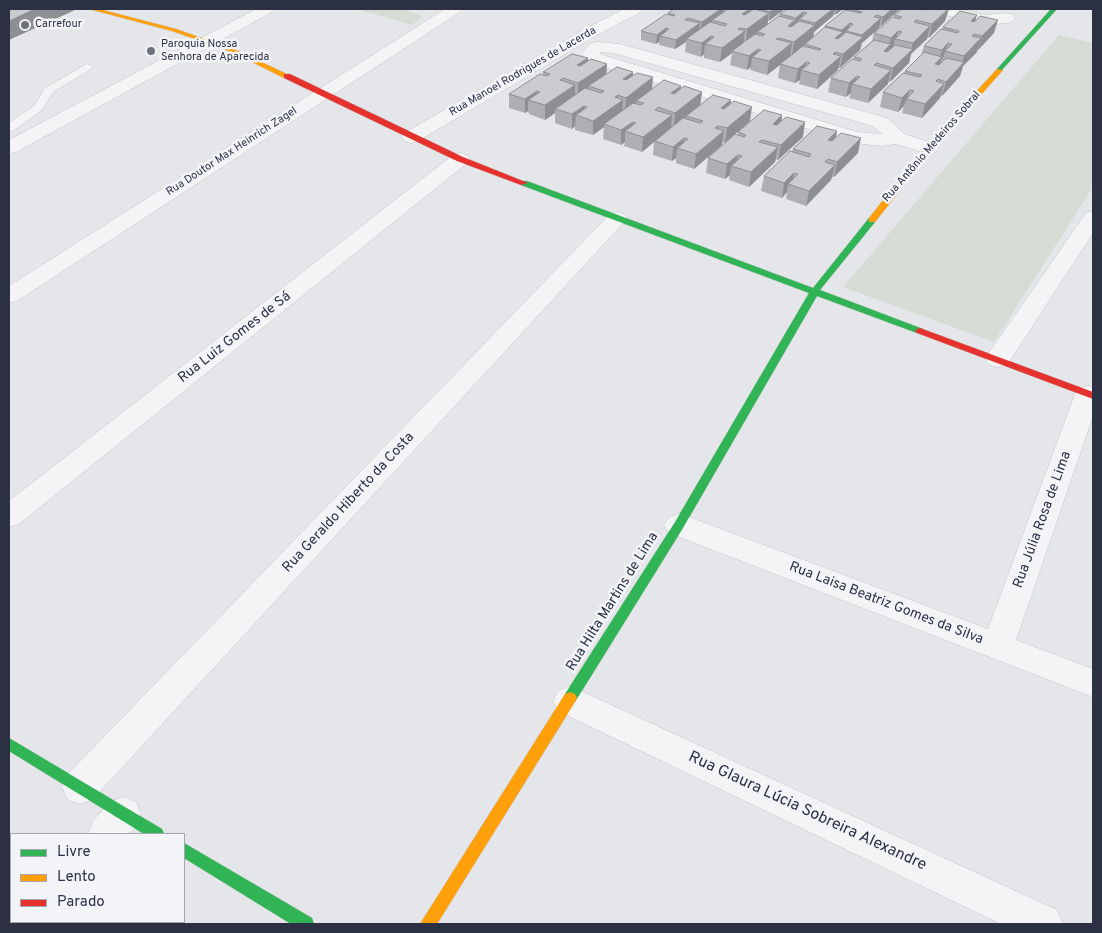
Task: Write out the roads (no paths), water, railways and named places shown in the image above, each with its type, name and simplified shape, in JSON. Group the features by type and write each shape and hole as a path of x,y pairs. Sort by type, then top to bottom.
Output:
{"street":[{"path":"92,9 174,30 234,51 460,159 815,290 1090,395"},
{"path":"9,148 267,9"},
{"name":"Rua Doutor Max Heinrich Zagel","path":"9,296 455,9"},
{"name":"Rua Manoel Rodrigues de Lacerda","path":"411,137 591,32 636,9"},
{"path":"939,9 985,20 1001,14 1038,25"},
{"name":"Rua Antônio Medeiros Sobral","path":"815,290 929,148 1054,9"},
{"path":"897,138 880,122 852,114 614,48 597,47 590,52 591,56 600,60 855,137 881,140 897,138 929,148"},
{"path":"9,129 28,137"},
{"name":"Rua Luiz Gomes de Sá","path":"9,516 460,159"},
{"path":"998,359 1093,217"},
{"name":"Rua Geraldo Hiberto da Costa","path":"80,787 618,218"},
{"name":"Rua Hilta Martins de Lima","path":"428,924 679,525 815,290"},
{"name":"Rua Júlia Rosa de Lima","path":"998,646 1090,395"},
{"name":"Rua Laisa Beatriz Gomes da Silva","path":"679,525 1093,683"},
{"name":"Rua Glaura Lúcia Sobreira Alexandre","path":"570,700 1043,924"},
{"path":"9,744 80,787 115,824 153,833"},
{"path":"185,851 306,924"}],"lane":[{"path":"9,129 38,108 49,90 87,67"}],"place":[{"name":"Carrefour","path":"25,25"},
{"name":"Paroquia Nossa Senhora de Aparecida","path":"151,51"}]}
